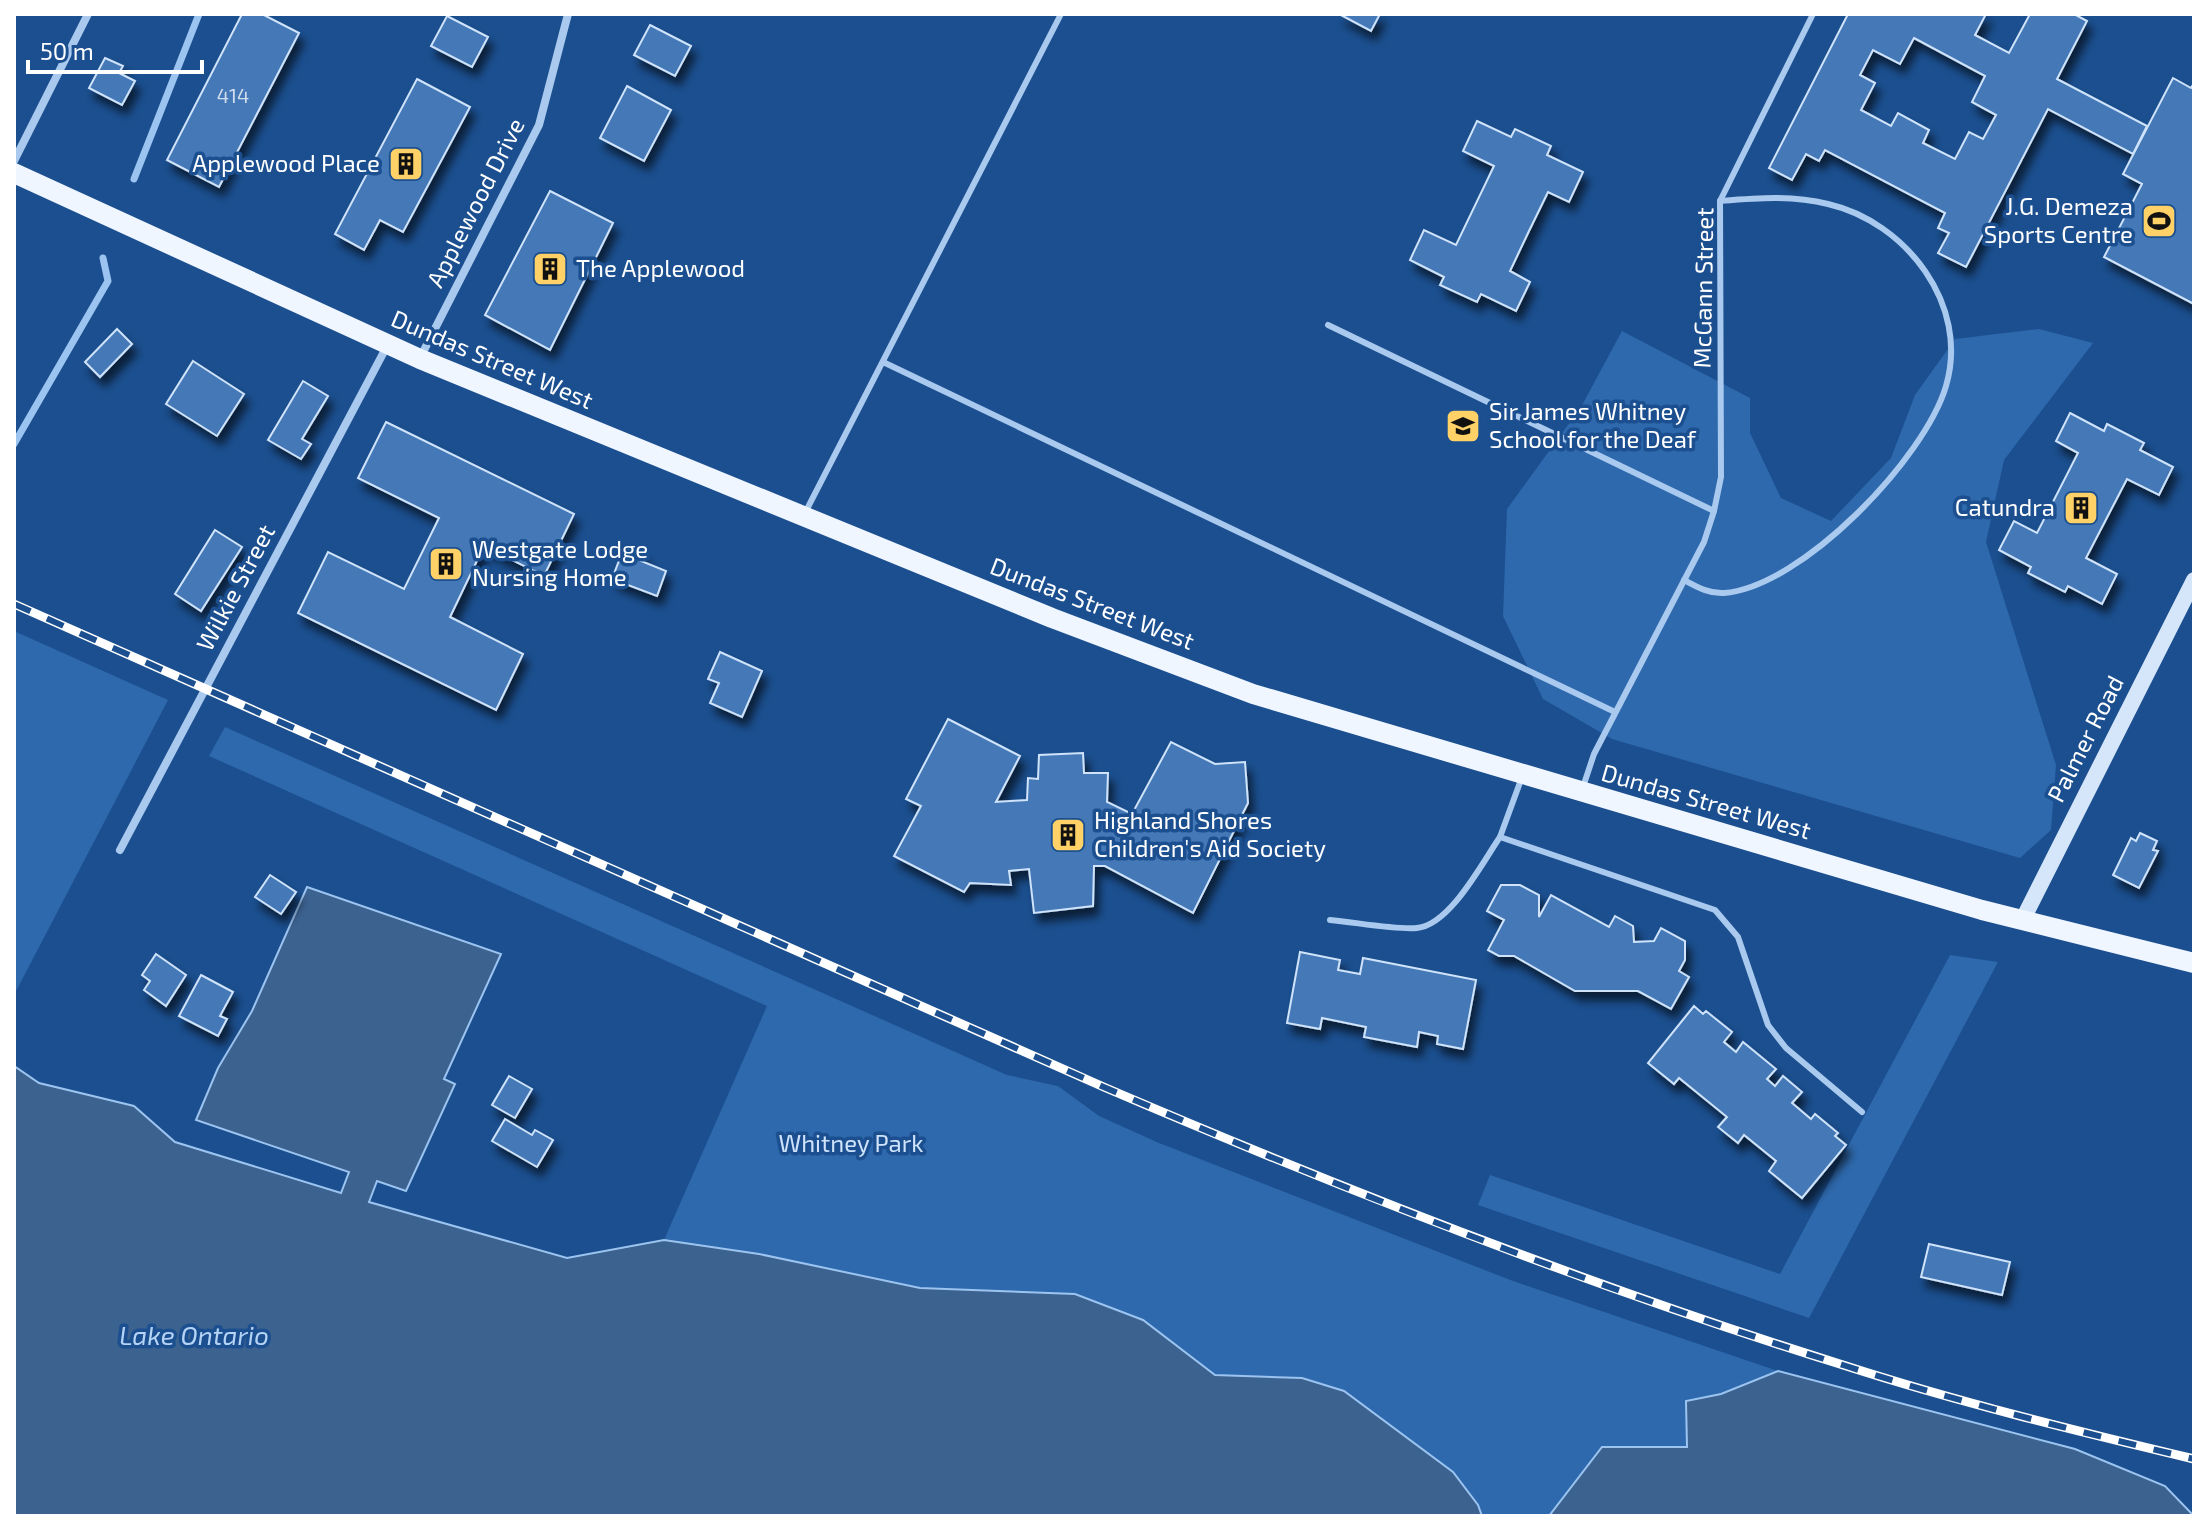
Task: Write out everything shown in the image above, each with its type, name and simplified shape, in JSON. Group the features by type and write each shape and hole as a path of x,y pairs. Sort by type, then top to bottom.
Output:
{"main road":[{"name":"Dundas Street West","path":"14,173 420,359 1052,618 1253,694 2022,921 2194,963"}],"street":[{"path":"14,161 88,14"},
{"name":"Applewood Drive","path":"420,359 539,125 568,14"},
{"name":"Wilkie Street","path":"120,850 387,345"},
{"name":"Palmer Road","path":"2022,921 2194,580"}],"lane":[{"path":"804,516 1061,14"},
{"name":"McGann Street","path":"1581,793 1594,754 1704,542 1714,511 1721,477 1720,201 1813,14"},
{"path":"1684,580 1702,590 1722,593 1742,589 1776,575 1820,546 1898,471 1929,427 1947,385 1952,350 1948,315 1934,282 1914,256 1890,233 1862,216 1832,204 1799,198 1767,197 1720,201"},
{"path":"1328,325 1714,511"},
{"path":"883,362 1615,712"},
{"path":"1330,920 1418,928 1436,922 1458,898 1500,837 1523,775"},
{"path":"1500,837 1715,910 1738,937 1768,1025 1786,1048 1862,1112"}],"green space":[{"path":"2039,329 2093,343 2004,460 1986,542 2056,765 2051,830 2020,858 1612,739 1543,699 1503,616 1507,509 1581,407 1622,331 1750,398 1750,433 1781,498 1831,521 1891,458 1915,395 1955,339"},
{"path":"14,631 168,700 14,995"},
{"name":"Whitney Park","path":"225,727 1007,1075 1058,1086 1099,1116 1159,1143 1513,1281 1778,1371 1721,1394 1686,1401 1687,1447 1602,1447 1549,1516 1482,1516 1478,1505 1302,1378 1215,1375 1143,1320 1075,1294 920,1288 759,1254 664,1240 767,1006 209,756"},
{"path":"1950,955 1998,962 1809,1318 1478,1205 1490,1175 1780,1274"}],"water":[{"name":"Lake Ontario","path":"307,887 501,954 444,1079 455,1084 406,1191 377,1181 369,1202 567,1258 664,1240 759,1254 920,1288 1075,1294 1143,1320 1215,1375 1302,1378 1344,1391 1453,1472 1478,1505 1482,1516 14,1516 14,1066 39,1083 134,1106 175,1142 341,1193 349,1172 196,1120 218,1068 252,1011"},
{"path":"1778,1371 2075,1449 2165,1486 2194,1516 1549,1516 1602,1447 1687,1447 1686,1401 1721,1394"}],"building":[{"path":"242,14 262,14 299,33 219,187 167,160"},
{"path":"1339,14 1380,14 1371,31"},
{"path":"1848,14 1986,14 1975,35 2009,53 2030,14 2074,14 2087,21 2057,79 2147,126 2133,154 2048,109 1966,267 1938,253 1949,233 1938,228 1945,213 1825,150 1819,161 1806,154 1792,180 1769,168","holes":["1914,38 1985,76 1972,102 1996,115 1983,139 1969,132 1955,159 1923,143 1929,130 1898,113 1891,126 1861,110 1875,83 1860,75 1873,50 1900,64"]},
{"path":"447,16 488,37 472,67 431,46"},
{"path":"650,25 691,46 675,76 634,55"},
{"path":"105,58 123,66 119,73 135,81 122,105 89,88"},
{"name":"J.G. Demeza Sports Centre","path":"2173,78 2191,88 2194,83 2194,304 2104,257 2142,184 2123,174"},
{"name":"Applewood Place","path":"417,79 470,107 403,232 380,220 364,250 335,234"},
{"path":"627,86 671,110 644,161 600,138"},
{"path":"1477,121 1511,137 1515,129 1551,146 1547,155 1583,172 1569,202 1548,192 1529,231 1510,271 1530,282 1516,311 1481,294 1477,302 1440,285 1444,277 1410,260 1424,230 1456,245 1494,166 1463,151"},
{"name":"The Applewood","path":"550,191 613,223 550,350 485,315"},
{"path":"117,329 132,344 100,377 85,362"},
{"path":"193,361 244,394 217,436 166,404"},
{"path":"303,381 328,396 302,439 311,444 301,459 268,440"},
{"name":"Catundra","path":"2070,413 2104,431 2107,424 2144,443 2140,450 2173,467 2159,495 2127,479 2086,558 2117,574 2102,604 2068,586 2065,592 2028,573 2031,567 1999,550 2014,521 2037,533 2078,453 2056,441"},
{"name":"Westgate Lodge Nursing Home","path":"386,422 574,514 544,576 484,546 450,617 523,654 496,710 298,613 328,552 404,589 439,518 358,478"},
{"path":"215,530 242,547 201,611 175,594"},
{"path":"625,545 644,553 641,561 666,571 657,596 612,579"},
{"path":"720,652 762,671 742,717 710,703 719,683 708,679"},
{"name":"Highland Shores Children's Aid Society","path":"948,719 1020,756 996,802 1027,800 1028,778 1038,779 1039,755 1083,753 1084,773 1108,773 1107,802 1132,814 1171,742 1215,764 1245,762 1248,803 1193,913 1105,866 1094,866 1093,906 1034,913 1029,869 1009,871 1011,885 970,883 964,892 894,856 921,806 906,799"},
{"path":"2140,833 2157,841 2153,850 2158,851 2139,888 2113,875 2131,838 2136,841"},
{"path":"270,875 296,892 281,914 255,897"},
{"path":"1501,885 1520,885 1539,895 1539,917 1551,895 1609,927 1615,916 1633,926 1634,942 1654,941 1661,928 1685,941 1685,960 1679,971 1689,977 1671,1009 1638,991 1575,991 1514,956 1499,956 1488,950 1504,920 1487,911"},
{"path":"1300,952 1340,960 1338,970 1360,974 1363,958 1476,980 1463,1049 1437,1044 1438,1036 1419,1032 1417,1047 1364,1037 1366,1027 1322,1018 1320,1029 1287,1023"},
{"path":"156,954 186,975 166,1006 144,990 150,981 142,975"},
{"path":"201,975 233,992 220,1016 227,1019 218,1036 179,1016"},
{"path":"1694,1006 1703,1014 1706,1011 1732,1032 1724,1042 1736,1052 1743,1042 1776,1069 1767,1079 1775,1086 1783,1076 1802,1092 1792,1103 1811,1119 1815,1114 1838,1133 1835,1136 1846,1145 1802,1198 1769,1171 1776,1161 1744,1135 1738,1143 1718,1127 1727,1117 1679,1078 1674,1084 1648,1063"},
{"path":"509,1076 532,1089 515,1118 492,1105"},
{"path":"505,1119 532,1135 535,1130 553,1140 537,1167 492,1141"},
{"path":"1929,1244 2010,1262 2002,1295 1921,1277"}],"waterway":[{"path":"134,179 199,14"},
{"path":"14,444 108,281 103,258"}],"railway":[{"path":"14,604 1106,1088 1379,1200 1563,1270 1843,1365 2017,1415 2194,1459"}],"place":[{"name":"Applewood Place","path":"406,164"},
{"name":"J.G. Demeza Sports Centre","path":"2159,221"},
{"name":"The Applewood","path":"550,269"},
{"name":"Sir James Whitney School for the Deaf","path":"1463,426"},
{"name":"Catundra","path":"2081,508"},
{"name":"Westgate Lodge Nursing Home","path":"446,564"},
{"name":"Highland Shores Children's Aid Society","path":"1068,835"}]}
